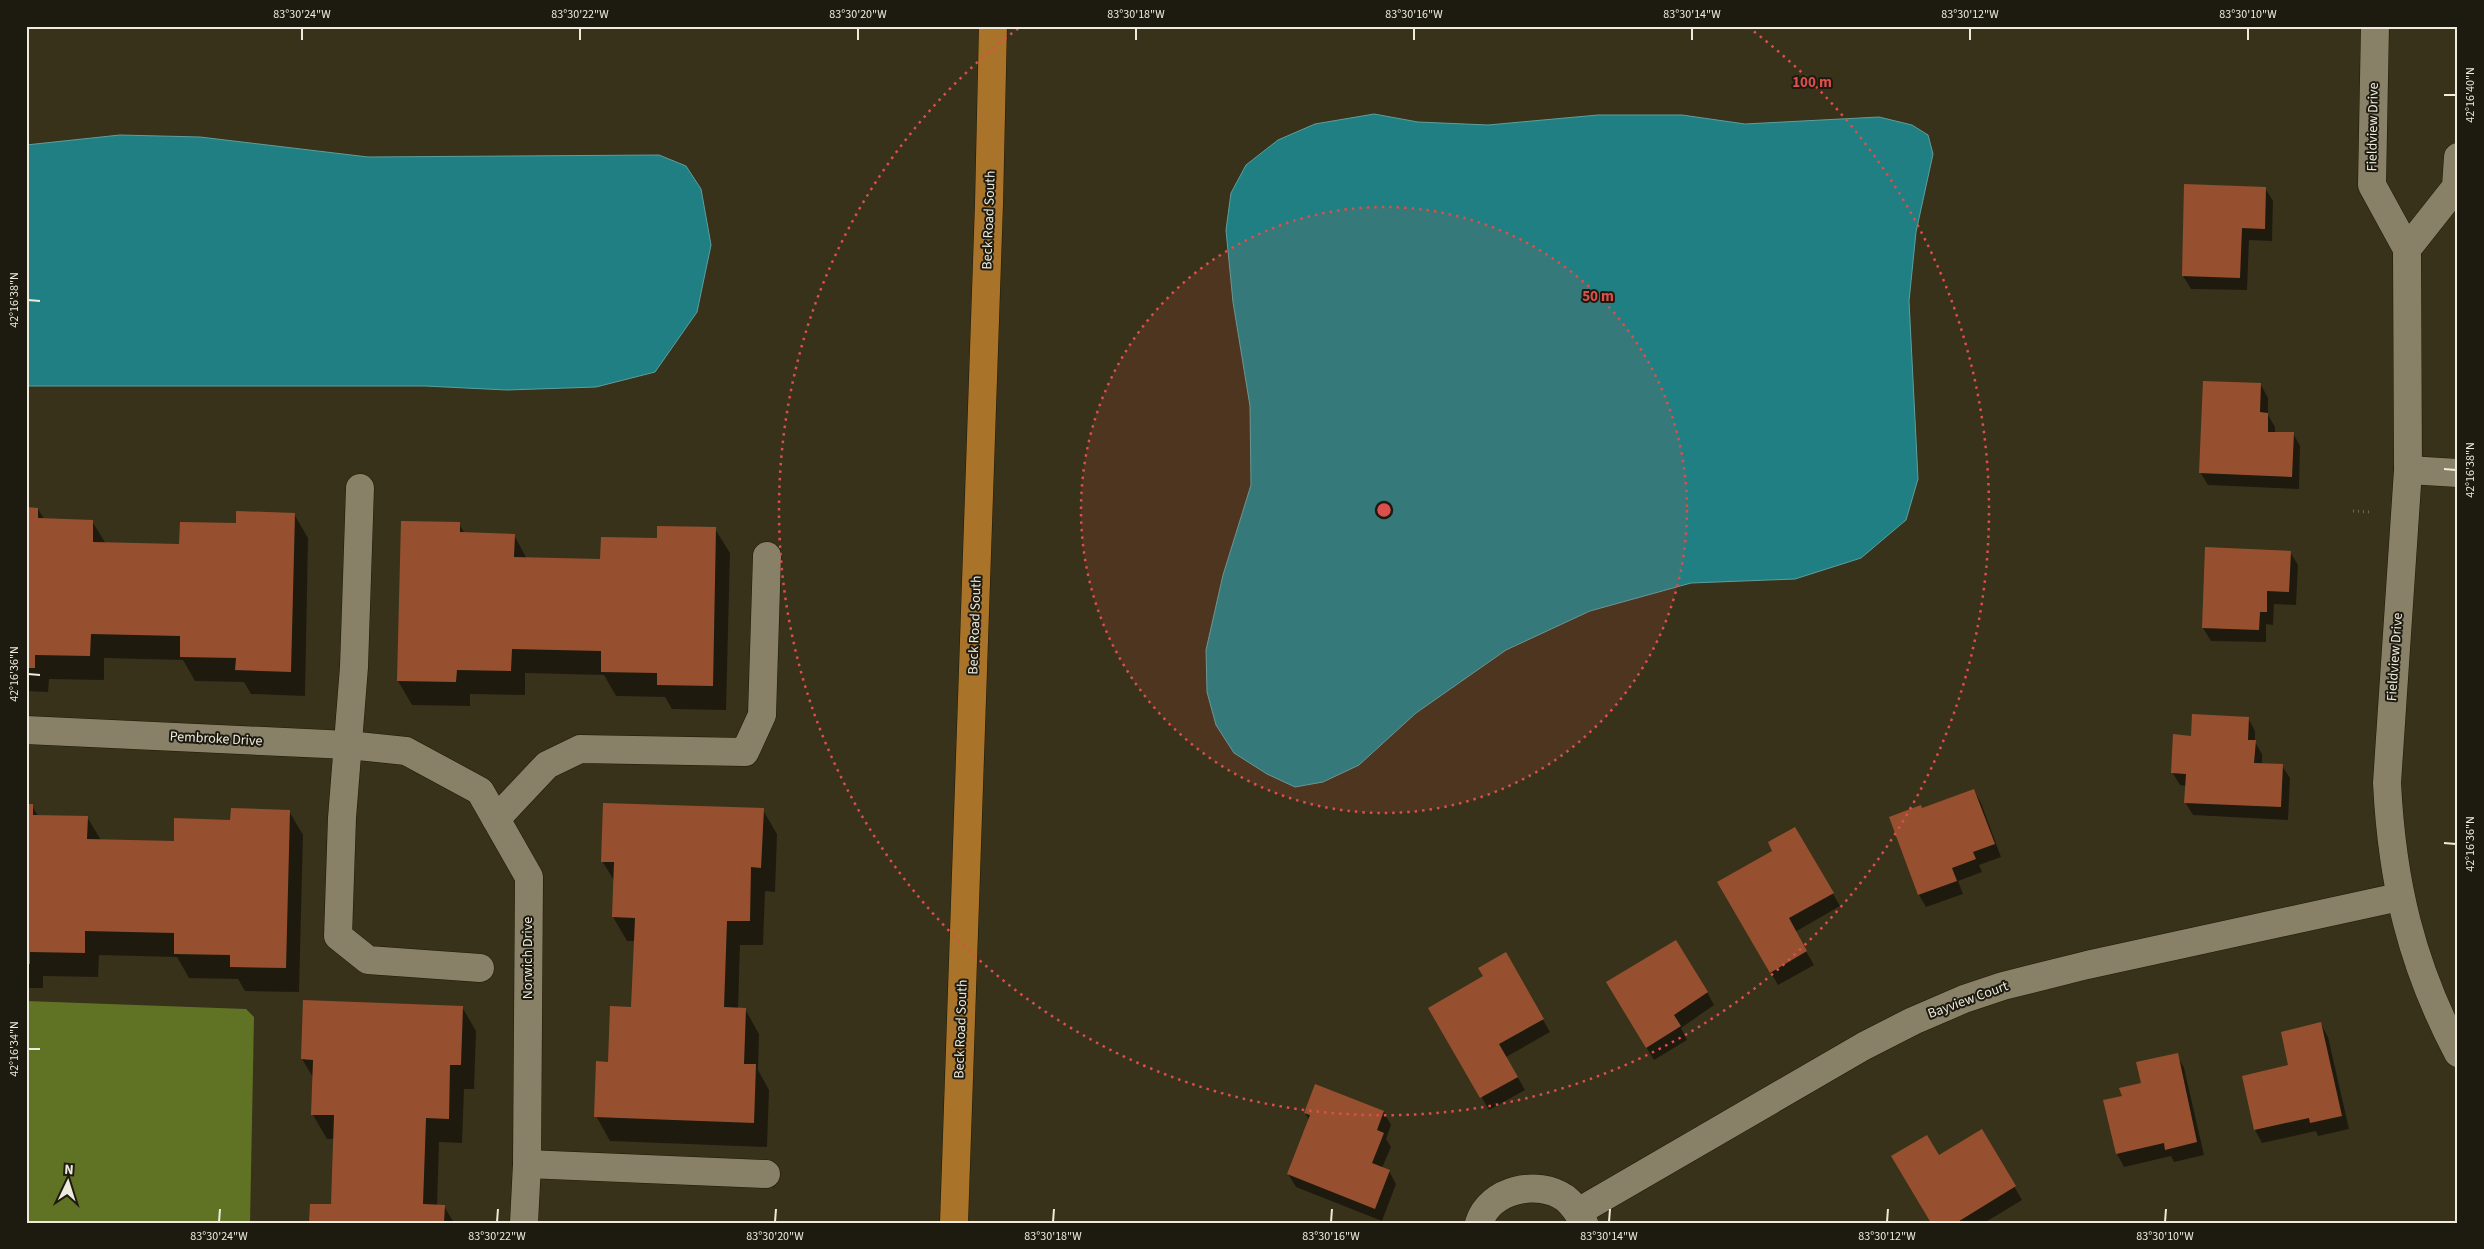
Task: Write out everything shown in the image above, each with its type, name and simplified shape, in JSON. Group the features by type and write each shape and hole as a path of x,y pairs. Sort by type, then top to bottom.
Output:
{"main road":[{"name":"Beck Road South","path":"954,1223 990,204 994,26"}],"street":[{"name":"Fieldview Drive","path":"2375,26 2372,185 2408,250 2408,470 2387,783 2389,832 2399,897 2417,962 2442,1023 2458,1053"},
{"path":"2408,250 2456,187 2458,158"},
{"path":"2408,470 2458,472"},
{"path":"360,488 354,667 342,818 338,936 368,960 480,968"},
{"path":"496,819 547,765 580,749 744,752 762,715 767,556"},
{"name":"Pembroke Drive","path":"26,730 348,745 406,751"},
{"name":"Norwich Drive","path":"406,751 480,791 529,877 527,1164 524,1223"},
{"name":"Bayview Court","path":"1479,1223 1493,1203 1509,1193 1528,1188 1546,1190 1564,1198 1581,1217 1864,1046 1913,1021 2003,986 2087,965 2399,897"},
{"path":"527,1164 766,1174"}],"path":[{"path":"2353,511 2374,513"}],"green space":[{"path":"26,1001 246,1009 254,1017 250,1223 26,1223"}],"water":[{"path":"1374,114 1418,122 1488,125 1598,115 1682,115 1745,124 1879,117 1912,125 1928,135 1933,154 1916,232 1909,301 1918,479 1906,520 1861,558 1795,579 1691,583 1590,611 1506,650 1416,713 1359,765 1323,782 1295,787 1267,774 1234,753 1216,725 1207,692 1206,650 1223,575 1251,485 1250,406 1233,302 1226,230 1231,193 1246,165 1278,140 1315,124"},
{"path":"120,135 200,137 368,157 659,155 686,166 701,189 711,245 697,312 655,372 596,387 507,390 425,386 26,386 26,145"}],"building":[{"path":"2184,184 2266,187 2265,229 2242,228 2240,278 2182,276"},
{"path":"2203,381 2261,383 2260,412 2268,413 2268,432 2294,432 2292,477 2199,473"},
{"path":"26,507 38,508 38,518 93,520 93,542 179,544 180,522 236,523 236,511 295,513 291,672 235,670 236,658 180,657 180,636 91,634 90,656 35,655 35,668 26,668"},
{"path":"401,521 460,522 460,532 515,534 514,557 600,559 601,537 657,538 657,526 716,527 713,686 657,685 657,673 601,672 601,651 512,649 511,671 457,670 456,682 397,681"},
{"path":"2205,547 2291,551 2289,592 2267,591 2267,612 2260,612 2259,630 2202,628"},
{"path":"2192,714 2249,717 2248,740 2256,740 2254,763 2283,764 2281,807 2184,803 2186,774 2171,773 2173,734 2191,736"},
{"path":"1974,789 1995,844 1973,852 1976,859 1952,868 1957,881 1918,895 1889,817 1921,805 1922,808"},
{"path":"603,803 764,808 761,868 751,867 750,921 727,921 724,1007 746,1008 744,1064 756,1064 754,1123 594,1117 596,1061 608,1062 610,1006 631,1007 635,918 612,917 614,862 601,862"},
{"path":"26,804 33,804 33,815 88,816 87,839 174,841 174,818 230,820 231,808 290,810 286,968 230,967 230,955 174,954 174,933 85,931 85,953 30,952 30,964 26,964"},
{"path":"1795,827 1834,893 1789,918 1807,951 1770,973 1717,882 1772,851 1768,842"},
{"path":"1676,940 1708,992 1674,1015 1681,1026 1646,1048 1606,982"},
{"path":"1506,952 1544,1019 1499,1044 1518,1077 1480,1098 1428,1008 1483,976 1478,968"},
{"path":"303,1000 463,1006 461,1065 450,1065 449,1119 426,1118 423,1204 445,1205 444,1223 309,1223 310,1204 331,1204 334,1115 311,1115 313,1060 301,1059"},
{"path":"2321,1022 2342,1116 2310,1123 2309,1118 2254,1130 2242,1076 2288,1065 2281,1032"},
{"path":"2178,1053 2197,1142 2165,1150 2164,1143 2116,1154 2103,1100 2122,1096 2119,1088 2141,1083 2136,1062"},
{"path":"1315,1084 1384,1111 1377,1130 1384,1133 1372,1163 1390,1170 1375,1209 1287,1174 1310,1115 1304,1113"},
{"path":"1982,1129 2016,1186 1956,1223 1931,1223 1891,1156 1927,1135 1939,1155"}]}
